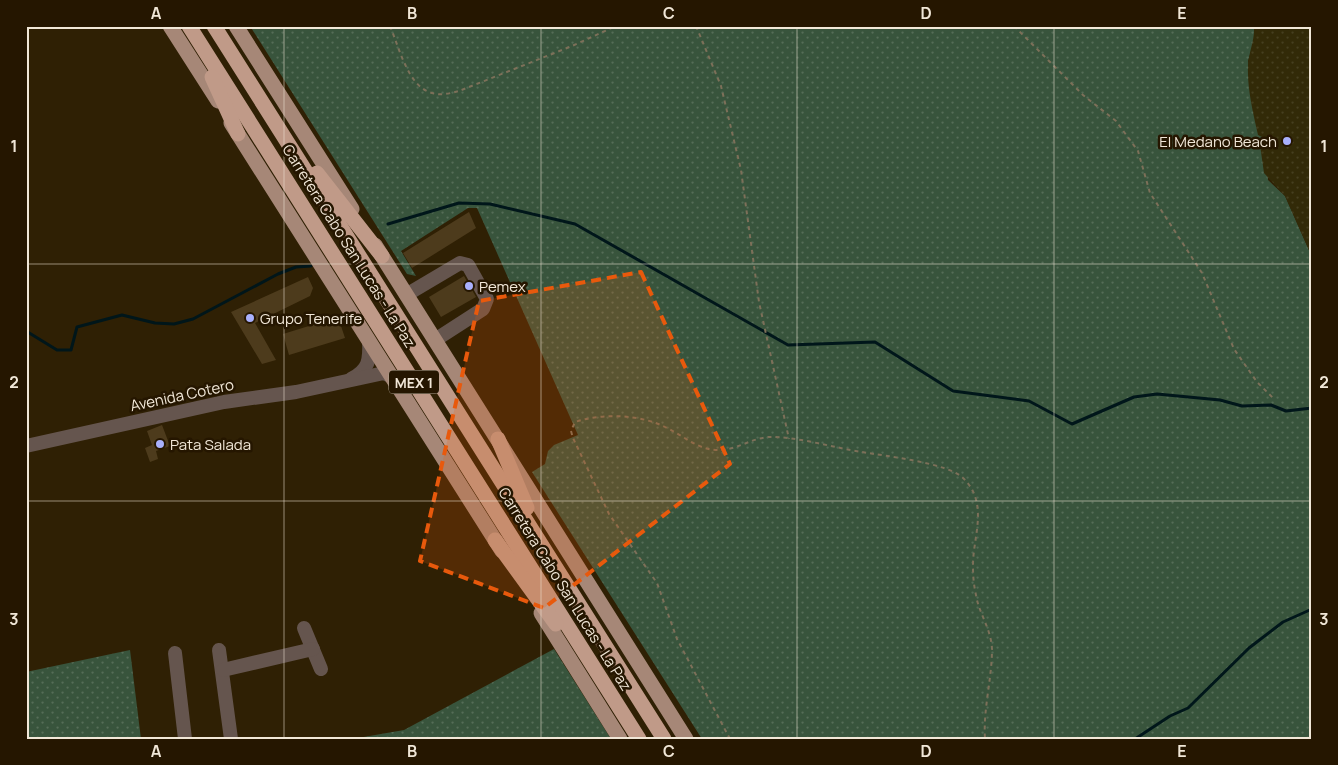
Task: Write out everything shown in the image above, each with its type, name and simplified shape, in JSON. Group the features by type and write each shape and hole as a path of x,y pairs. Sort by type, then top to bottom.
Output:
{"highway":[{"path":"188,26 238,134"},
{"name":"Carretera Cabo San Lucas - La Paz","path":"188,26 639,739"},
{"name":"Carretera Cabo San Lucas - La Paz","path":"214,26 664,739"},
{"path":"261,100 382,256"},
{"path":"498,439 524,503 546,537 558,572"},
{"path":"495,540 577,657 621,710"}],"main road":[{"path":"170,26 620,739"},
{"path":"236,26 686,739"}],"street":[{"path":"406,295 460,263 468,265 484,291 486,304 483,309 435,340"},
{"path":"345,382 359,375 367,367 370,358 369,340"},
{"name":"Avenida Cotero","path":"29,442 224,402 296,392 384,374 392,377"},
{"path":"304,628 321,669"},
{"path":"223,670 313,649"},
{"path":"219,650 231,739"},
{"path":"175,653 185,739"}],"path":[{"path":"390,26 417,83 421,88 433,94 460,91 572,46 616,26"},
{"path":"696,26 721,86 742,170 759,302 789,439"},
{"path":"1014,26 1083,94 1116,121 1138,151 1150,193 1202,273 1234,349 1257,382 1275,400"},
{"path":"730,739 677,639 657,584 618,530 602,500 573,438 572,426 575,422 591,417 641,419 667,428 706,449 719,451 768,437 789,439 948,469 958,474 970,488 979,517 973,568 976,596 992,640 985,739"}],"highlighted area":[{"path":"641,272 730,464 544,608 420,561 479,301"}],"green space":[{"path":"250,26 1254,26 1255,39 1248,61 1264,138 1268,180 1285,196 1312,257 1312,739 702,739 532,472 545,464 548,451 554,445 578,435 477,208 468,208 401,251 416,276 407,274"},
{"path":"554,649 611,739 352,739 404,730"},
{"path":"130,650 141,739 26,739 26,672"}],"sand":[{"name":"El Medano Beach","path":"1254,26 1312,26 1312,257 1285,196 1264,173 1260,145 1264,138 1258,135 1248,83 1248,65 1254,36"}],"building":[{"path":"469,212 476,228 412,268 403,253"},
{"path":"464,276 476,297 441,317 429,297"},
{"name":"Grupo Tenerife","path":"308,277 313,288 310,296 255,323 276,360 262,364 231,312"},
{"path":"338,317 345,338 289,355 283,334"},
{"name":"Pata Salada","path":"162,425 170,446 156,451 158,459 150,462 145,448 152,445 147,431"}],"waterway":[{"path":"388,224 459,203 490,204 575,224 788,345 875,342 953,391 1029,401 1072,424 1134,397 1157,394 1220,400 1242,406 1271,405 1286,411 1312,408"},
{"path":"26,331 57,350 71,350 77,327 122,315 155,323 174,324 193,319 278,274 296,267 311,266"},
{"path":"1135,739 1170,716 1188,708 1249,648 1283,622 1312,609"}],"place":[{"name":"El Medano Beach","path":"1287,141"},
{"name":"Pemex","path":"469,286"},
{"name":"Grupo Tenerife","path":"250,318"},
{"name":"Pata Salada","path":"160,444"}]}
